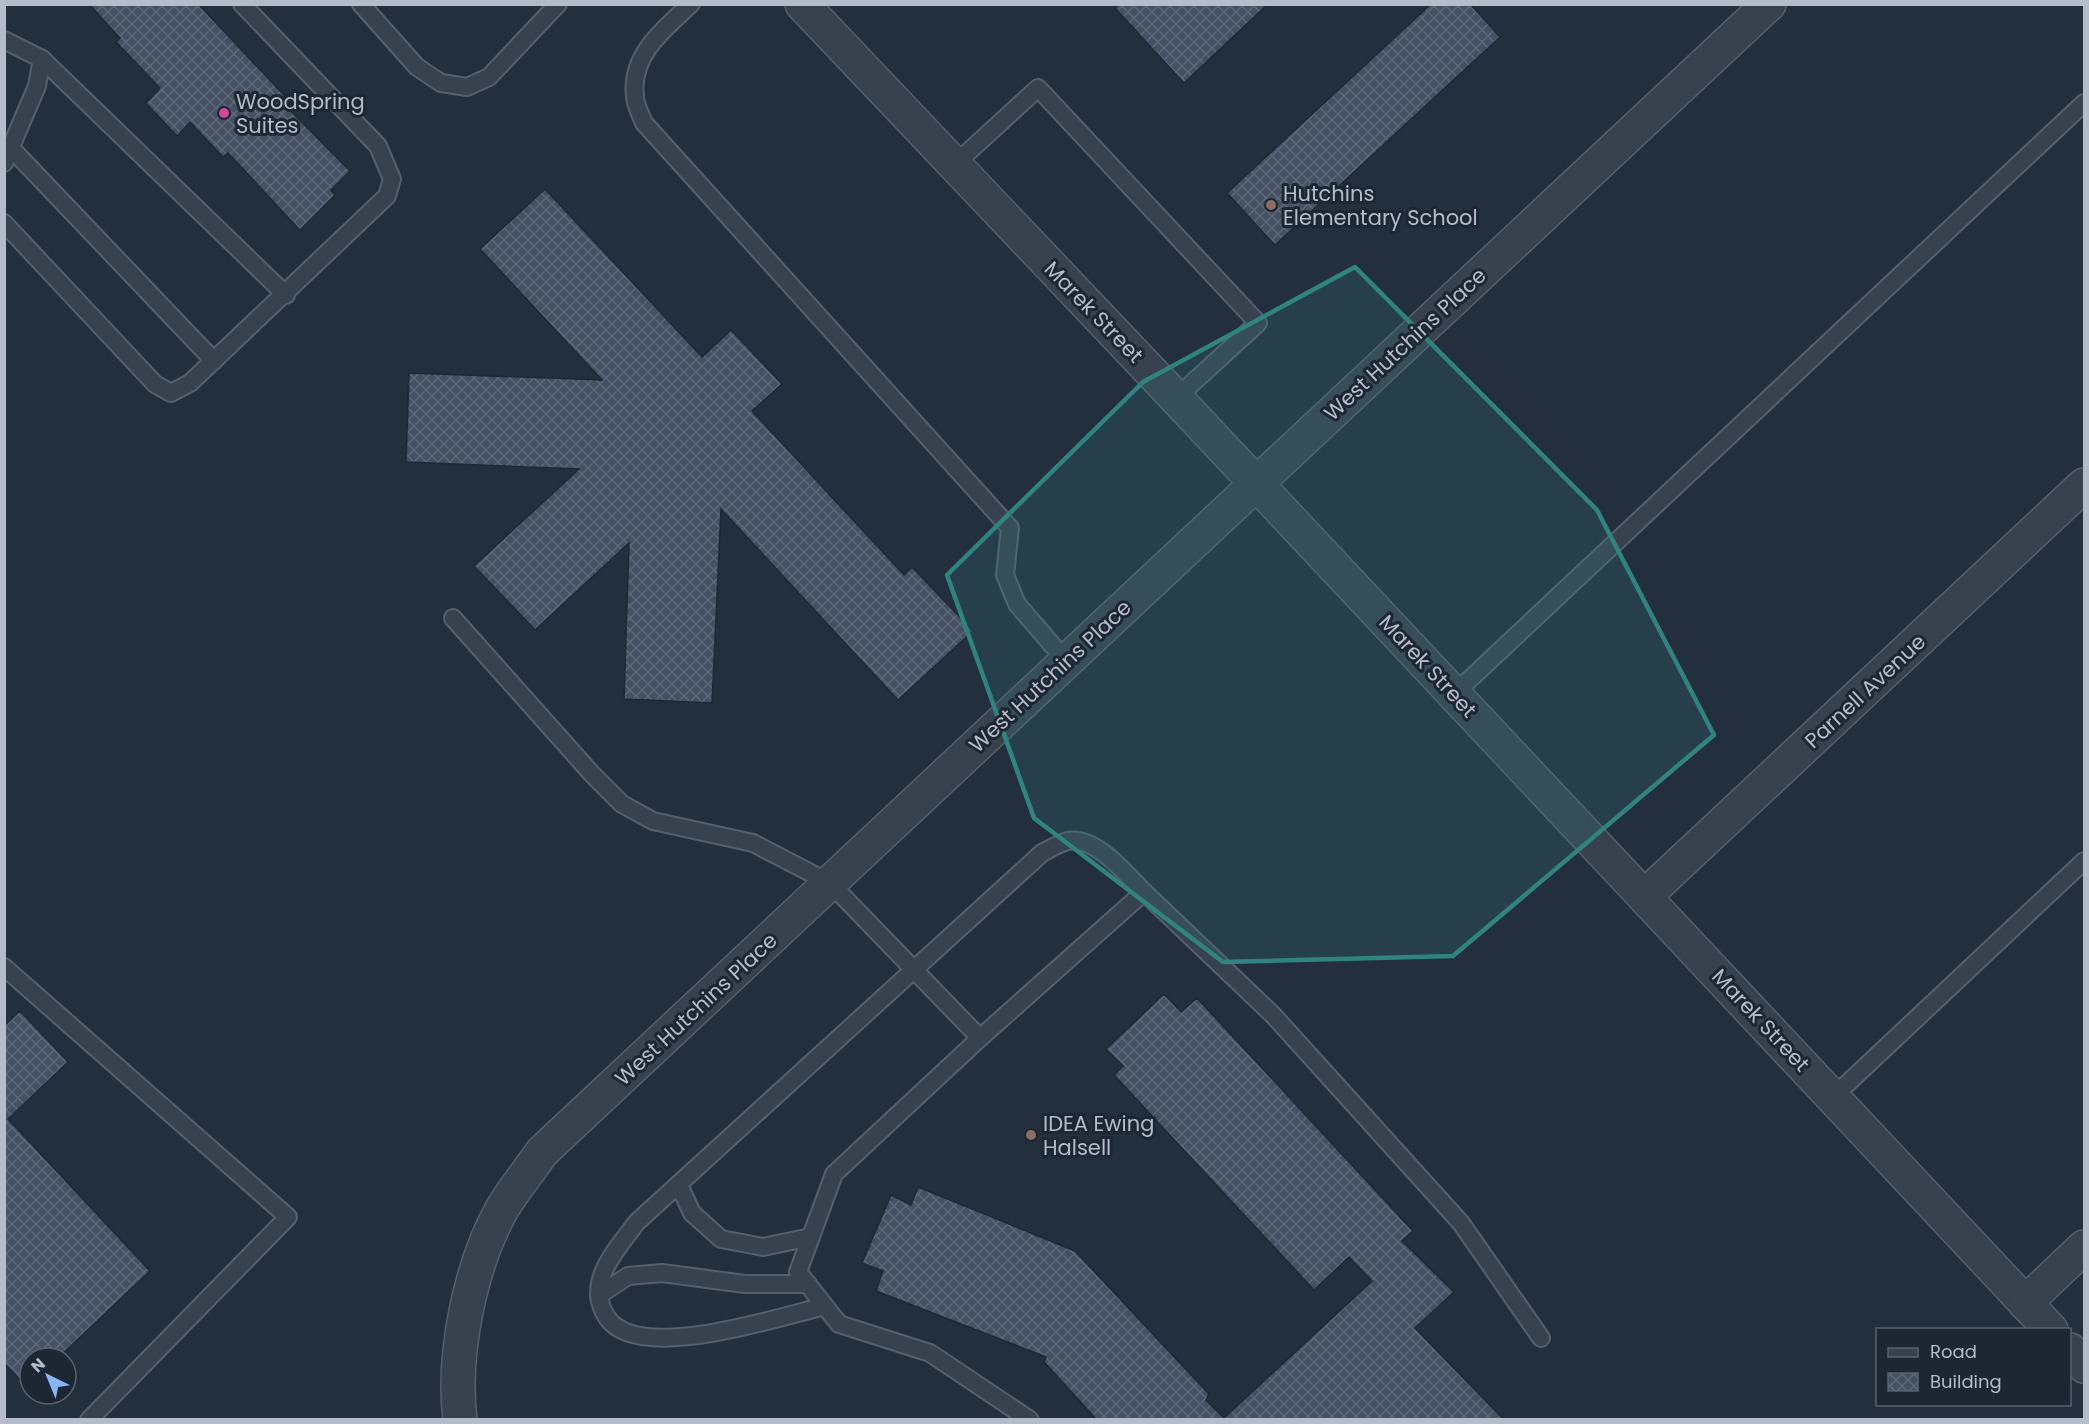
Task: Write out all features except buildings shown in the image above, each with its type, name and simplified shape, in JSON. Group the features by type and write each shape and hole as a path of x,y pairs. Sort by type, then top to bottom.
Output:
{"street":[{"name":"Marek Street","path":"802,4 1256,482 2049,1328"},
{"name":"West Hutchins Place","path":"460,1419 459,1344 477,1271 502,1210 542,1152 1769,4"},
{"name":"Parnell Avenue","path":"1645,896 2085,485"},
{"path":"2025,1302 2085,1247"},
{"path":"2071,1351 2085,1366"}],"lane":[{"path":"4,222 155,384 171,393 190,383 286,295 387,196 392,179 378,147 242,4"},
{"path":"361,4 417,67 441,82 467,87 489,77 558,4"},
{"path":"691,4 651,42 637,69 634,97 644,123 1010,528 1005,574 1017,604 1066,661"},
{"path":"4,40 42,59 286,295"},
{"path":"42,59 37,86 8,155 214,361"},
{"path":"954,165 1038,88 1258,323 1176,398"},
{"path":"1454,694 2085,104"},
{"path":"453,618 592,774 622,804 653,821 753,843 830,883 980,1038"},
{"path":"825,1306 690,1338 637,1337 613,1326 600,1308 599,1282 609,1258 637,1222 1042,853 1069,840 1089,844 1110,857 1273,1015 1461,1223 1541,1338"},
{"path":"1833,1097 2085,861"},
{"path":"1030,1419 930,1353 839,1324 798,1272 834,1174 980,1038 1144,892"},
{"path":"4,967 288,1217 89,1419"},
{"path":"679,1185 692,1213 721,1239 763,1247 811,1237"},
{"path":"600,1294 628,1276 662,1273 746,1284 808,1284"}],"highlighted area":[{"path":"1355,267 1597,510 1714,735 1453,956 1223,962 1034,818 947,575 1143,382"}],"place":[{"name":"WoodSpring Suites","path":"224,113"},
{"name":"Hutchins Elementary School","path":"1271,205"},
{"name":"IDEA Ewing Halsell","path":"1031,1135"}]}
